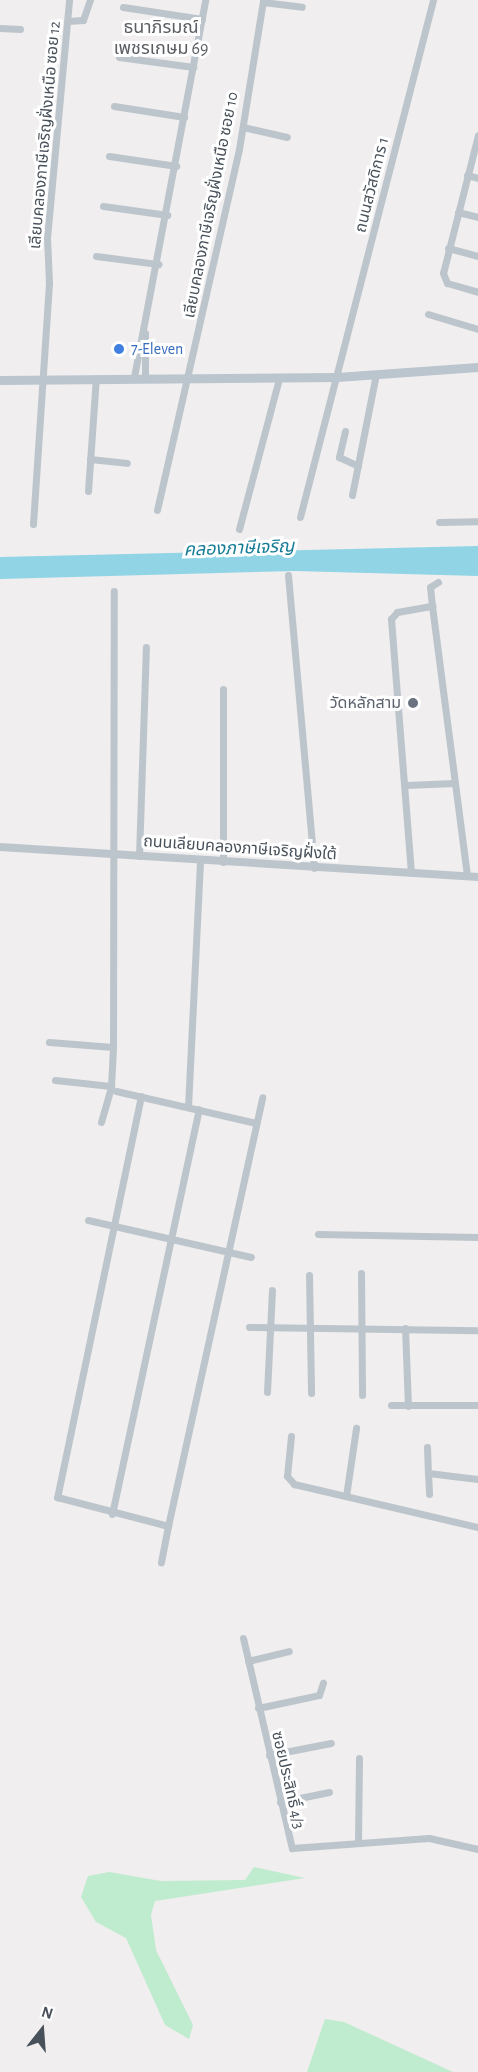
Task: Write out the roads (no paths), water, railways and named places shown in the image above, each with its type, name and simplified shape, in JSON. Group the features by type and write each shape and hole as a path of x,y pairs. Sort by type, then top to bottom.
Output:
{"main road":[{"path":"0,380 134,377 279,379 478,367"}],"street":[{"name":"เลียบคลองภาษีเจริญฝั่งเหนือ ซอย 12","path":"33,524 43,379 47,238 69,0"},
{"path":"68,21 83,20 90,0"},
{"path":"134,377 146,333 205,0"},
{"name":"ถนนสวัสดิการ 1","path":"300,517 338,377 433,0"},
{"path":"263,1 302,7"},
{"name":"เลียบคลองภาษีเจริญฝั่งเหนือ ซอย 10","path":"157,510 190,379 243,127 263,1"},
{"path":"123,7 202,19"},
{"path":"0,28 20,29"},
{"path":"120,57 193,67"},
{"path":"114,106 184,117"},
{"path":"243,127 287,137"},
{"path":"478,139 448,248 444,279 478,292"},
{"path":"109,156 176,166"},
{"path":"467,175 478,178"},
{"path":"104,206 167,215"},
{"path":"458,212 478,217"},
{"path":"448,248 478,256"},
{"path":"96,256 158,264"},
{"path":"428,314 478,329"},
{"path":"145,377 146,333"},
{"path":"352,495 376,374"},
{"path":"88,491 96,378"},
{"path":"239,529 279,379"},
{"path":"345,431 339,457 358,466"},
{"path":"90,459 127,463"},
{"path":"439,522 478,521"},
{"path":"288,575 314,868"},
{"path":"438,582 430,587 467,876"},
{"path":"101,1122 114,1088 112,854 114,591"},
{"path":"411,873 406,785 391,615 432,606"},
{"path":"139,856 146,647"},
{"path":"223,689 223,862"},
{"path":"406,785 455,783"},
{"name":"ถนนเลียบคลองภาษีเจริญฝั่งใต้","path":"0,847 478,877"},
{"path":"188,1107 200,860"},
{"path":"49,1042 113,1047"},
{"path":"55,1080 114,1088 256,1123"},
{"path":"141,1096 57,1497 112,1514 168,1527"},
{"path":"161,1562 225,1251 262,1097"},
{"path":"112,1514 199,1109"},
{"path":"88,1220 251,1257"},
{"path":"318,1234 478,1237"},
{"path":"361,1273 362,1395"},
{"path":"309,1275 311,1393"},
{"path":"267,1392 272,1327 272,1290"},
{"path":"249,1327 478,1330"},
{"path":"405,1328 408,1406"},
{"path":"391,1405 478,1405"},
{"path":"346,1496 356,1428"},
{"path":"291,1436 287,1479 346,1496 478,1527"},
{"path":"427,1447 429,1494"},
{"path":"428,1473 478,1479"},
{"name":"ซอยประสิทธิ์ 4/3","path":"243,1638 292,1848 358,1841 429,1838 478,1849"},
{"path":"248,1661 289,1651"},
{"path":"258,1708 319,1695 323,1683"},
{"path":"269,1755 330,1743"},
{"path":"358,1841 359,1758"},
{"path":"280,1802 329,1792"}],"water":[{"path":"478,546 478,576 295,571 0,579 0,557"}],"place":[{"name":"7-Eleven","path":"119,349"},
{"name":"วัดหลักสาม","path":"413,703"}],"district":[{"name":"ธนาภิรมณ์ เพชรเกษม 69","path":"161,39"}],"water label":[{"name":"คลองภาษีเจริญ","path":"239,549"}]}
